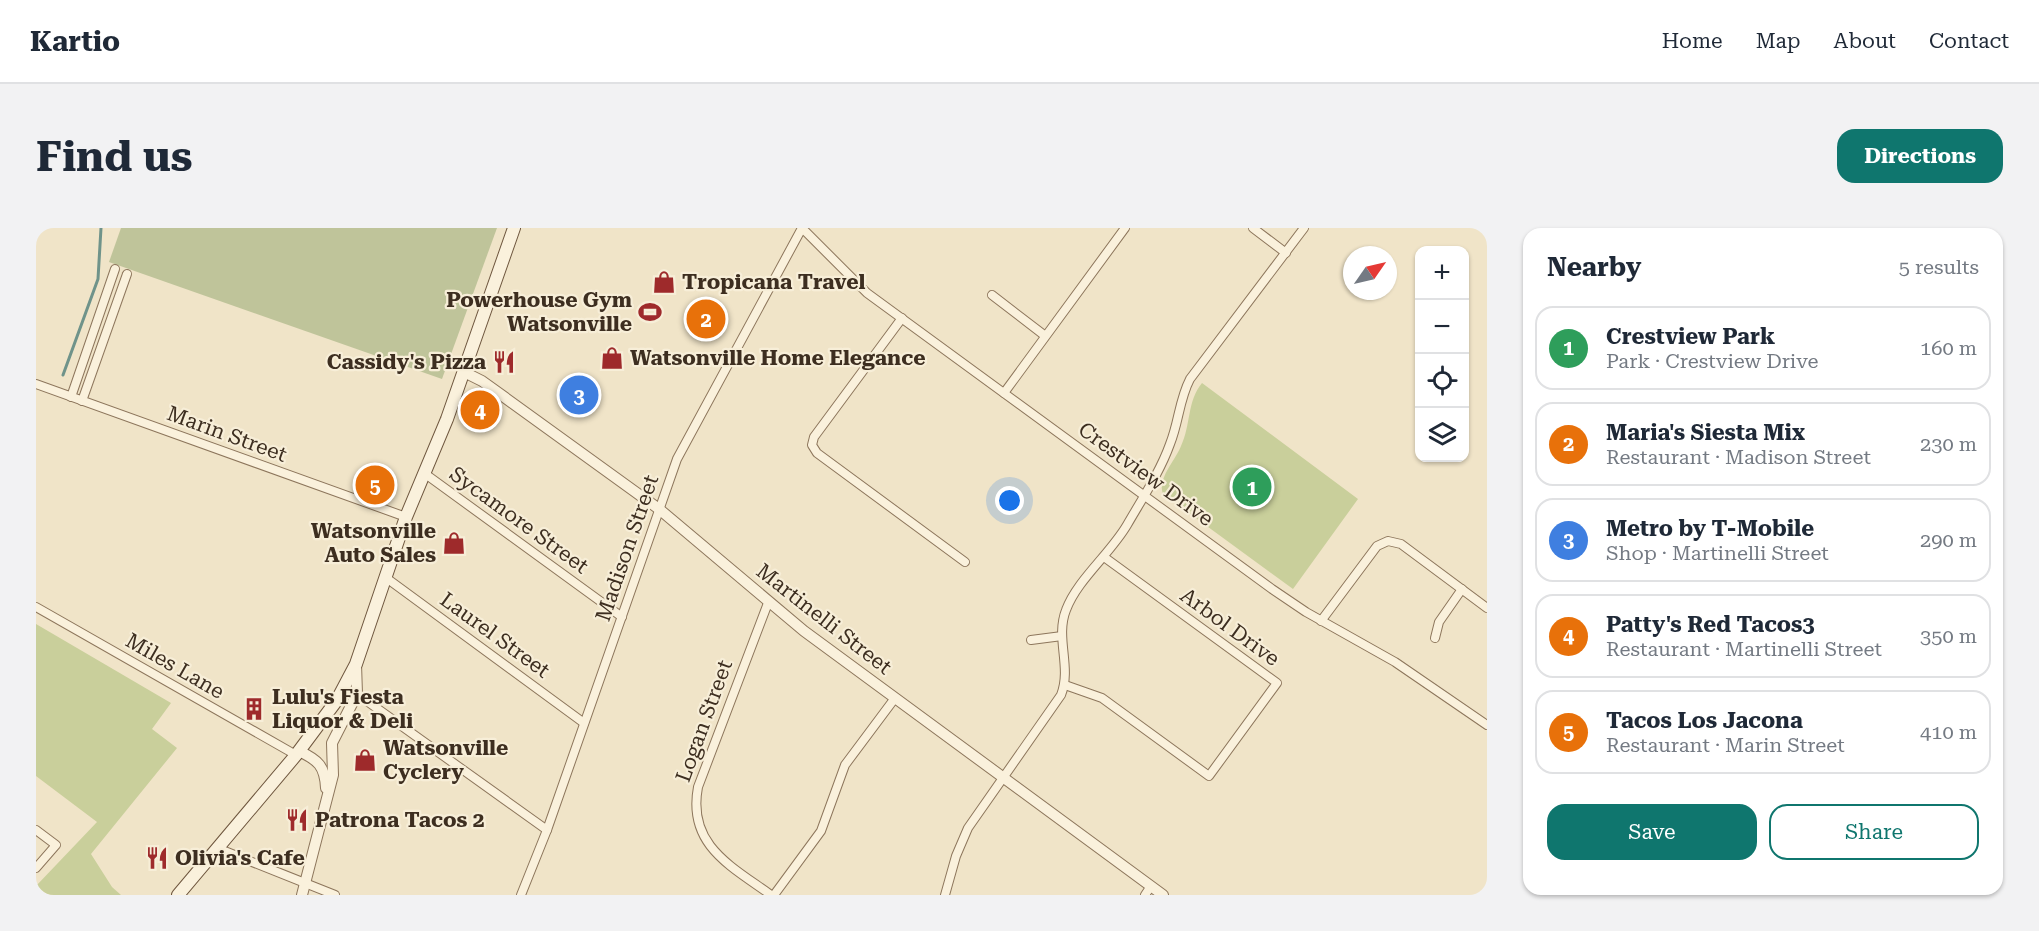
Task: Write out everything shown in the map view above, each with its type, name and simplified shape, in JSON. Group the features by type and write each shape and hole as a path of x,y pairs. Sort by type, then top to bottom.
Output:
{"main road":[{"path":"178,895 297,753 338,700 356,664 406,517 464,372 514,228"}],"street":[{"name":"Crestview Drive","path":"802,228 859,285 1272,590 1321,621 1395,662 1487,725"},
{"name":"Madison Street","path":"521,895 547,830 659,509 684,445 802,228"},
{"path":"1004,393 1044,335 1125,228"},
{"path":"1253,228 1286,253"},
{"path":"945,895 965,835 1052,712 1065,685 1066,668 1062,636 1063,620 1068,604 1104,557 1143,495 1171,442 1181,397 1190,379 1304,228"},
{"path":"71,397 115,269"},
{"path":"82,401 127,274"},
{"path":"992,295 1044,335"},
{"path":"902,318 814,437 812,445 817,453 965,562"},
{"name":"Martinelli Street","path":"464,372 482,381 659,509 768,603 1004,777 1148,891 1163,895"},
{"name":"Marin Street","path":"36,384 406,517"},
{"name":"Sycamore Street","path":"424,473 622,616"},
{"path":"1321,621 1377,546 1387,537 1401,544 1487,608"},
{"name":"Arbol Drive","path":"1065,685 1102,698 1209,776 1278,683 1104,557"},
{"name":"Laurel Street","path":"385,577 584,723"},
{"path":"1435,638 1439,622 1462,589"},
{"name":"Logan Street","path":"768,603 698,786 695,807 699,825 715,853 772,895"},
{"name":"Miles Lane","path":"36,607 297,753"},
{"path":"1031,640 1062,636"},
{"path":"302,895 333,772 331,748 357,694 356,664"},
{"path":"357,694 547,830"},
{"path":"772,895 820,831 845,765 895,698"},
{"path":"297,753 322,765 326,797"},
{"path":"36,830 56,845 36,868"},
{"path":"217,848 335,895"}],"green space":[{"path":"121,228 497,228 442,379 109,262"},
{"path":"1202,383 1358,499 1293,589 1163,494 1164,476 1181,446 1191,405"},
{"path":"36,624 171,703 152,729 177,748 91,854 112,887 121,895 36,895 36,886 97,822 36,776"}],"waterway":[{"path":"63,375 98,279 101,228"}],"place":[{"name":"Tropicana Travel","path":"664,282"},
{"name":"Powerhouse Gym Watsonville","path":"650,312"},
{"name":"Maria's Siesta Mix","path":"706,319"},
{"name":"Watsonville Home Elegance","path":"612,358"},
{"name":"Cassidy's Pizza","path":"504,362"},
{"name":"Metro by T-Mobile","path":"579,395"},
{"name":"Patty's Red Tacos3","path":"480,410"},
{"name":"Tacos Los Jacona","path":"375,485"},
{"name":"Crestview Park","path":"1252,487"},
{"name":"Watsonville Auto Sales","path":"454,543"},
{"name":"Lulu's Fiesta Liquor & Deli","path":"254,709"},
{"name":"Watsonville Cyclery","path":"365,760"},
{"name":"Patrona Tacos 2","path":"297,820"},
{"name":"Olivia's Cafe","path":"157,858"}]}
